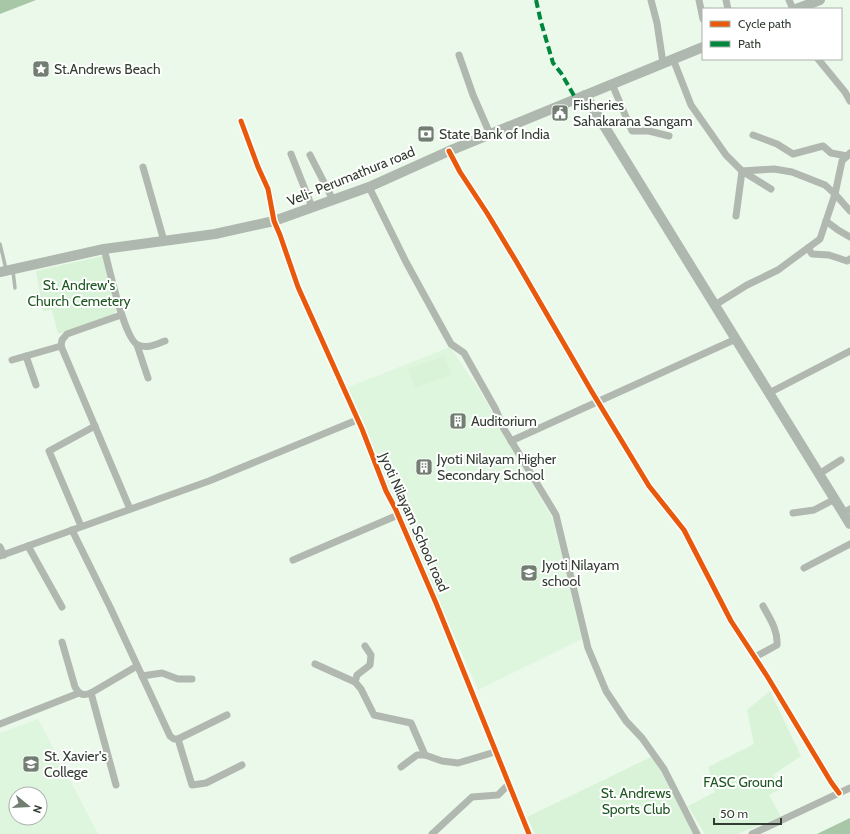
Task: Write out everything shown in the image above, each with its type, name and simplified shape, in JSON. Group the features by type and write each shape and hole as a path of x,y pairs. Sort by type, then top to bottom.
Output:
{"main road":[{"path":"799,8 820,0"},
{"name":"Veli- Perumathura road","path":"7,270 104,249 215,234 274,221 369,187 449,151 702,47"},
{"path":"585,95 819,474 835,499 847,511 850,524"}],"street":[{"path":"651,0 657,23 663,63"},
{"path":"699,0 702,15"},
{"path":"459,55 473,95 490,134"},
{"path":"673,59 691,105 726,155 742,171 771,189"},
{"path":"819,60 845,92 850,101"},
{"path":"612,84 632,131 649,131 669,136"},
{"name":"Jyoti Nilayam School road","path":"241,121 258,168 268,189 274,221 298,287 461,662 508,785 529,834"},
{"path":"753,135 777,144 793,154 823,146 830,153 848,154"},
{"path":"449,151 460,172 487,213 598,402 650,486 684,530 731,620 802,736 839,793"},
{"path":"291,154 312,207"},
{"path":"715,305 747,285 778,270 820,239 835,194 842,161 848,154"},
{"path":"310,155 333,200"},
{"path":"143,167 164,241"},
{"path":"742,171 774,169 792,172 825,185 850,210"},
{"path":"736,216 742,171"},
{"path":"369,187 406,262 452,344 464,354 495,408 511,440 556,515 588,648 606,691 626,721 642,738 664,769 697,834"},
{"path":"826,221 850,237"},
{"path":"808,248 812,254 828,255 847,261 850,259"},
{"path":"104,249 121,315 131,340 137,345 148,347 165,341"},
{"path":"121,315 66,334 62,340 61,346 130,509"},
{"path":"511,440 736,339"},
{"path":"137,345 148,378"},
{"path":"12,360 61,346"},
{"path":"769,393 850,351"},
{"path":"26,356 36,385"},
{"path":"0,547 2,555 28,546 209,481 357,420"},
{"path":"81,526 48,451 95,426"},
{"path":"819,474 841,460"},
{"path":"793,514 814,510 835,499"},
{"path":"293,560 398,515"},
{"path":"72,530 110,606 167,731 174,739 178,739 227,715"},
{"path":"804,568 850,544"},
{"path":"28,546 62,607"},
{"path":"755,657 777,645 778,639 775,626 763,606"},
{"path":"62,642 75,687 79,694"},
{"path":"355,682 357,675 370,665 371,655 365,646"},
{"path":"315,664 355,682 361,689 374,715 411,723 425,755"},
{"path":"0,724 79,694 83,695 91,693 137,666"},
{"path":"142,676 162,673 178,679 192,679"},
{"path":"91,693 116,785"},
{"path":"178,739 192,785 206,783 242,765"},
{"path":"401,767 417,755 425,755 442,761 458,763 496,752"},
{"path":"432,834 472,797 498,794 508,785"},
{"path":"752,834 850,788"}],"lane":[{"path":"0,244 7,270 14,288"}],"shaded area":[{"path":"0,0 36,0 0,14"},
{"path":"450,347 480,391 553,520 582,639 478,690 346,388"},
{"name":"St. Xavier's College","path":"38,719 98,834 0,834 0,733"},
{"path":"850,818 850,834 817,834"}],"green space":[{"name":"St. Andrew's Church Cemetery","path":"103,256 116,311 110,317 58,334 52,310 43,311 36,271"},
{"path":"444,356 451,375 415,388 408,369"},
{"name":"FASC Ground","path":"770,691 801,756 773,775 781,789 769,795 781,817 737,834 705,834 688,806 715,792 708,767 754,744 747,710"},
{"name":"St. Andrews Sports Club","path":"653,756 693,834 535,834 527,817"}],"marked path":[{"path":"536,0 553,63 561,73 576,99"}],"cycle path":[{"path":"241,121 268,189 274,221 298,287 362,429 386,491 395,508 436,603 529,834"},
{"path":"449,151 460,172 516,261 592,392 649,486 684,530 731,621 767,676 839,793"}],"place":[{"name":"St.Andrews Beach","path":"41,69"},
{"name":"Fisheries Sahakarana Sangam","path":"560,113"},
{"name":"State Bank of India","path":"426,134"},
{"name":"Auditorium","path":"458,421"},
{"name":"Jyoti Nilayam Higher Secondary School","path":"424,467"},
{"name":"Jyoti Nilayam school","path":"529,573"},
{"name":"St. Xavier's College","path":"31,764"}]}
